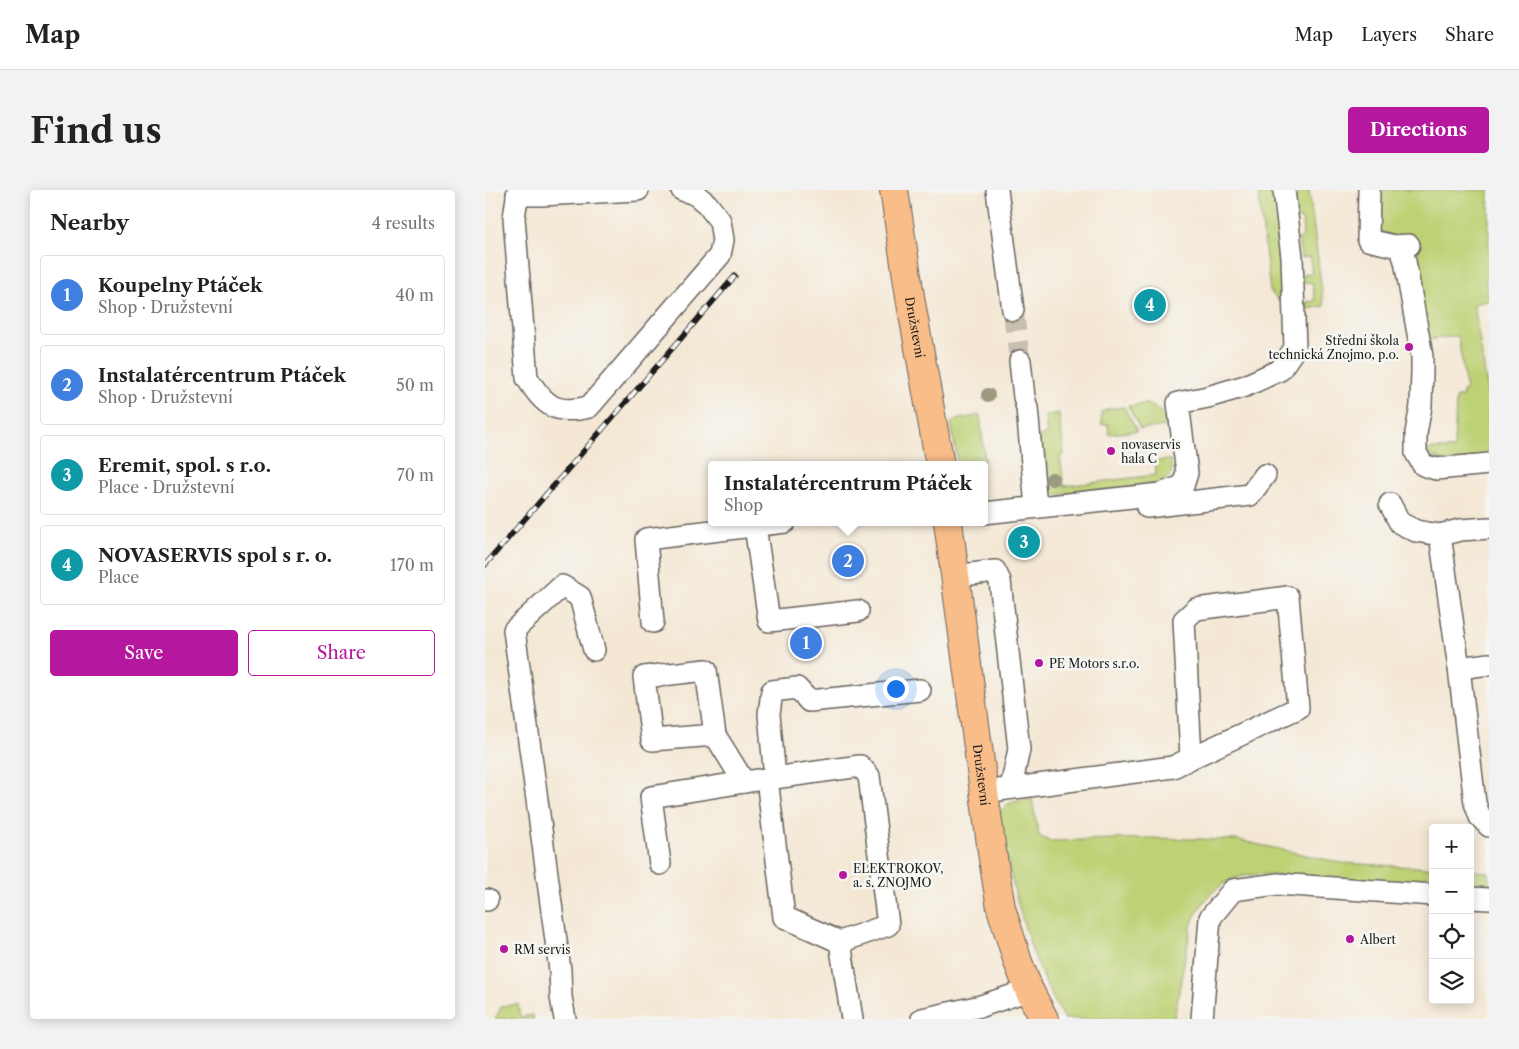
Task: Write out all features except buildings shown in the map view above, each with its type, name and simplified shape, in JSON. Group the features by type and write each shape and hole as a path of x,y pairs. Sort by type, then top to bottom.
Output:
{"main road":[{"name":"Družstevní","path":"894,190 938,461"},
{"name":"Družstevní","path":"949,526 1001,908 1018,962 1029,990 1044,1019"}],"street":[{"path":"638,190 540,196 518,192 514,218 527,378 546,402 559,409 572,411 589,407 720,255 723,240 719,221 707,204 695,194 682,190"},
{"path":"997,190 1013,310"},
{"path":"988,513 1160,494 1183,486 1187,473 1179,402 1208,398 1245,386 1280,370 1295,348 1292,257 1284,190"},
{"path":"1369,190 1367,245 1403,245 1402,252 1421,356 1421,406 1416,433 1416,453 1423,465 1436,469 1489,464"},
{"path":"1020,361 1027,408 1036,507"},
{"path":"988,519 1004,525 1251,495 1265,475"},
{"path":"1390,504 1401,523 1416,531 1440,535 1460,530 1489,528"},
{"path":"653,622 647,539 755,526 769,621 858,611"},
{"path":"1440,535 1459,668 1475,803 1480,817 1489,826"},
{"path":"955,576 995,571 1000,581 1019,749 1011,788"},
{"path":"565,1019 514,630 562,586 580,597 595,650"},
{"path":"984,792 1173,767 1298,708 1288,597 1196,609 1184,620 1191,758"},
{"path":"1459,668 1489,664"},
{"path":"660,864 651,797 744,782 771,778 860,766 869,776 888,924 840,942 784,917 771,778 769,714 772,691 797,688 809,701 920,690"},
{"path":"715,735 744,782"},
{"path":"1202,1019 1210,918 1233,890 1278,884 1429,895"},
{"path":"1474,898 1489,899"},
{"path":"840,942 852,1019"},
{"path":"922,1019 981,1006 1029,990"}],"green space":[{"path":"1258,190 1275,190 1284,258 1279,301 1270,291"},
{"path":"1299,190 1309,190 1324,306 1307,309 1306,302 1315,301 1312,282 1304,283 1303,274 1312,273 1310,257 1301,258 1298,239 1303,237 1302,219 1296,219 1293,197 1299,195"},
{"path":"1377,190 1489,190 1489,278 1485,279 1489,301 1474,304 1489,401 1489,456 1447,463 1429,455 1427,450 1430,449 1454,449 1456,397 1463,397 1463,391 1466,390 1458,336 1425,340 1394,236 1376,230"},
{"path":"1145,404 1159,411 1168,426 1140,429 1128,406"},
{"path":"1124,407 1137,431 1109,434 1108,424 1102,425 1101,412 1106,411 1106,409"},
{"path":"1059,413 1064,455 1060,456 1064,486 1156,475 1155,461 1171,460 1171,474 1159,484 1056,495 1049,490 1041,478 1035,438 1047,433 1045,415"},
{"path":"980,415 985,461 957,461 951,423 955,420"},
{"path":"1032,799 1039,836 1049,841 1149,838 1238,840 1342,863 1429,868 1429,888 1260,874 1236,878 1214,891 1203,903 1194,918 1174,1019 1064,1019 1051,995 1031,946 1010,871 999,818 1003,808 1016,801"},
{"path":"1474,871 1489,872 1489,891 1474,890"},
{"path":"518,1004 520,1017 533,1015 534,1019 495,1019 502,1006"}],"tunnel":[{"path":"1013,310 1020,361"}],"railway":[{"path":"485,565 735,276"}],"place":[{"name":"NOVASERVIS spol s r. o.","path":"1150,305"},
{"name":"Střední škola technická Znojmo, p.o.","path":"1409,347"},
{"name":"novaservis hala C","path":"1111,451"},
{"name":"Eremit, spol. s r.o.","path":"1024,542"},
{"name":"Instalatércentrum Ptáček","path":"848,561"},
{"name":"Koupelny Ptáček","path":"806,643"},
{"name":"PE Motors s.r.o.","path":"1039,663"},
{"name":"ELEKTROKOV, a. s. ZNOJMO","path":"843,875"},
{"name":"Albert","path":"1350,939"},
{"name":"RM servis","path":"504,949"}]}
